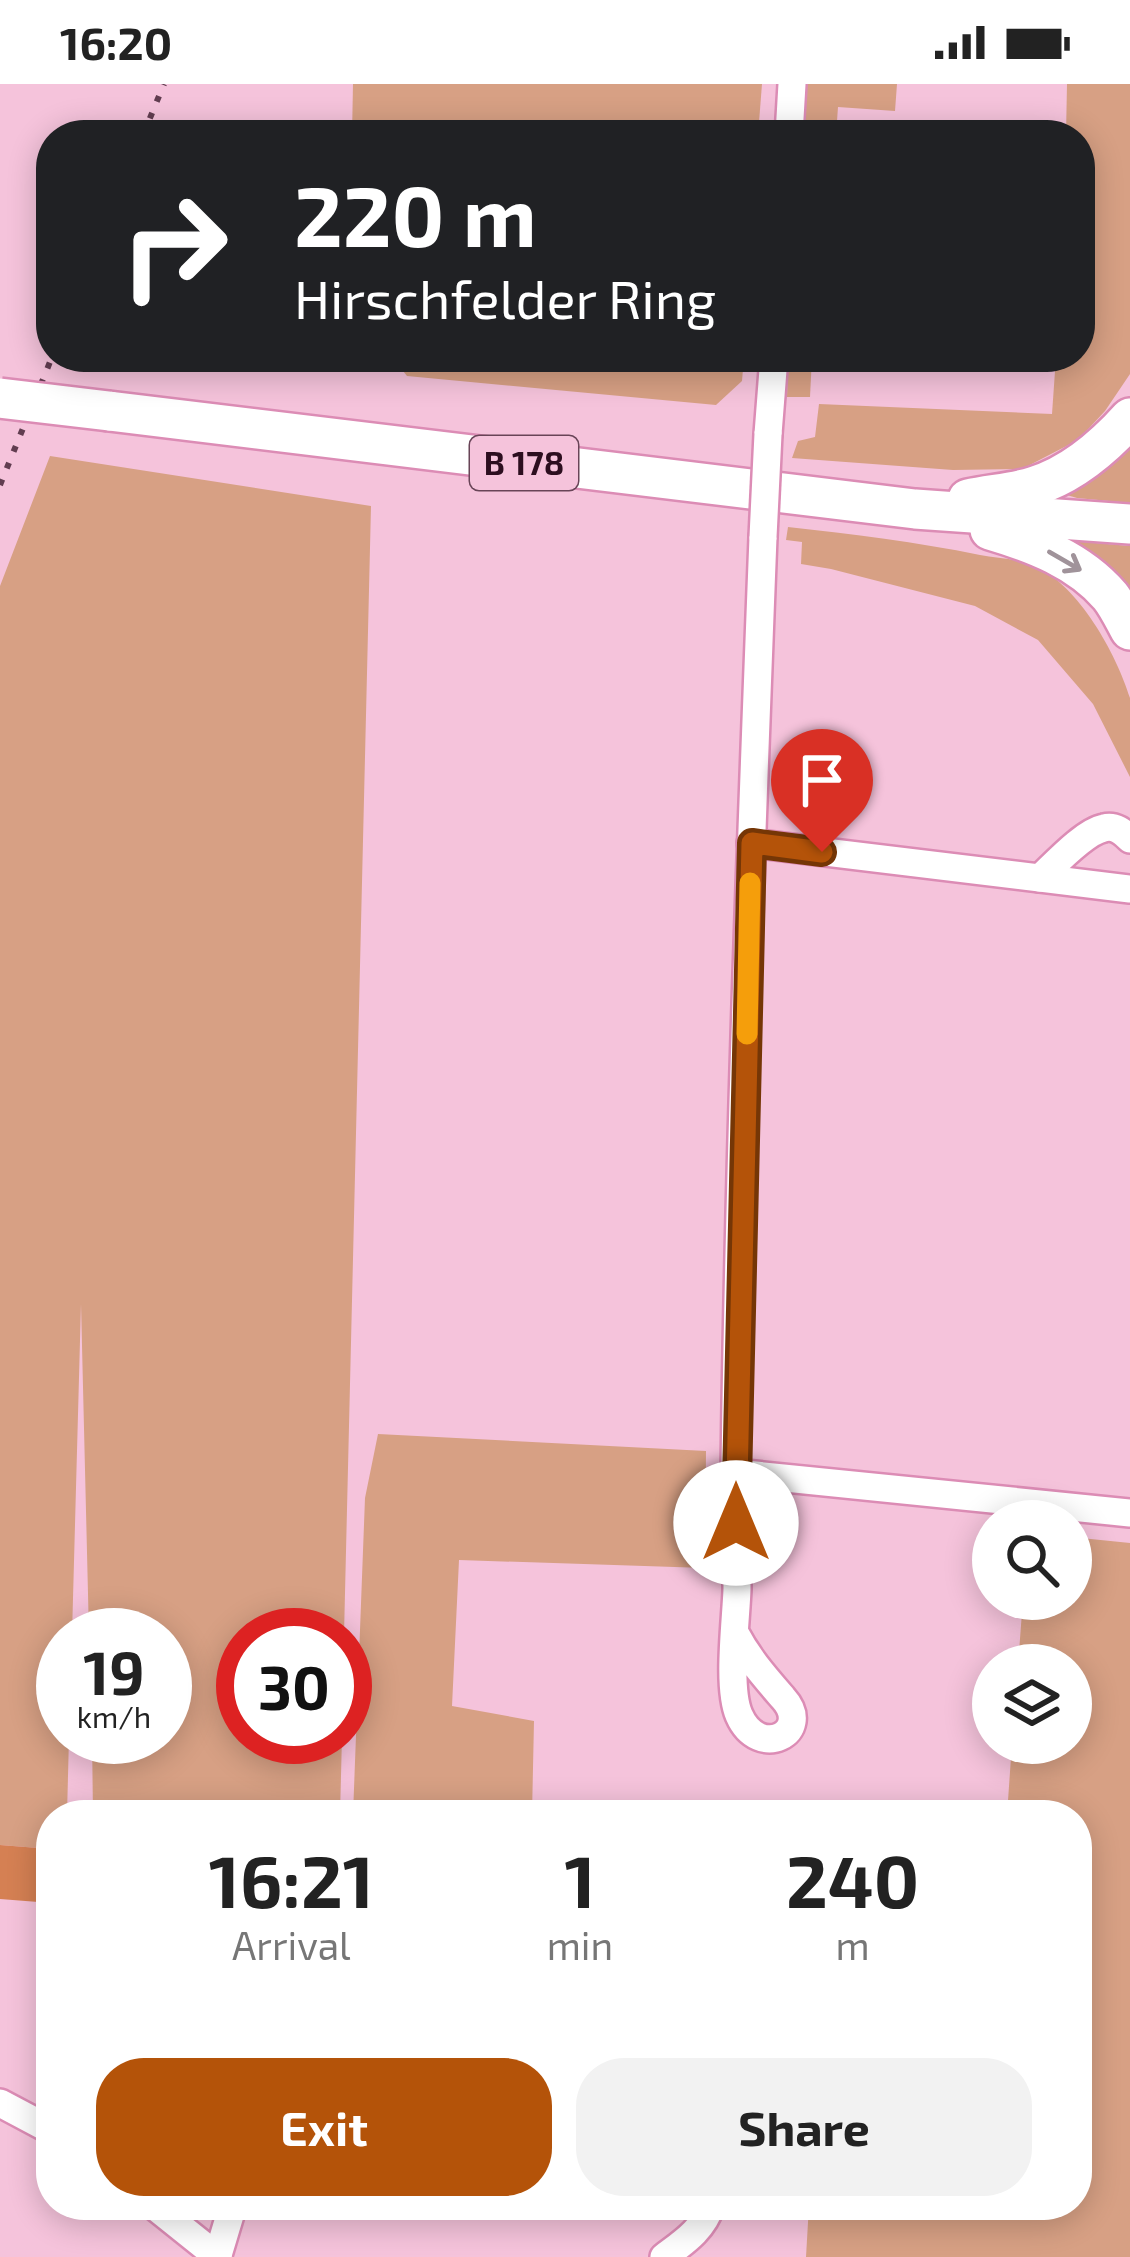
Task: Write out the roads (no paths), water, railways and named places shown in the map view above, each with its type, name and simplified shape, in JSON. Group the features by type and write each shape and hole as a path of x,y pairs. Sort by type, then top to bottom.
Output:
{"highway":[{"name":"B 178","path":"0,398 915,509 1130,524"},
{"path":"915,509 1033,487 1087,459 1130,418"},
{"path":"915,509 1032,542 1079,568 1111,597 1130,630"}],"street":[{"path":"790,120 792,84"},
{"path":"734,1633 752,843 773,372"},
{"path":"1040,878 1104,828 1115,828 1130,839"},
{"path":"752,843 1128,884"},
{"path":"735,1473 1130,1513"},
{"path":"0,2103 36,2122"},
{"path":"172,2220 218,2256 229,2220"},
{"path":"664,2257 705,2220"}],"railway":[{"path":"149,120 164,84"},
{"path":"0,485 46,372"}]}
